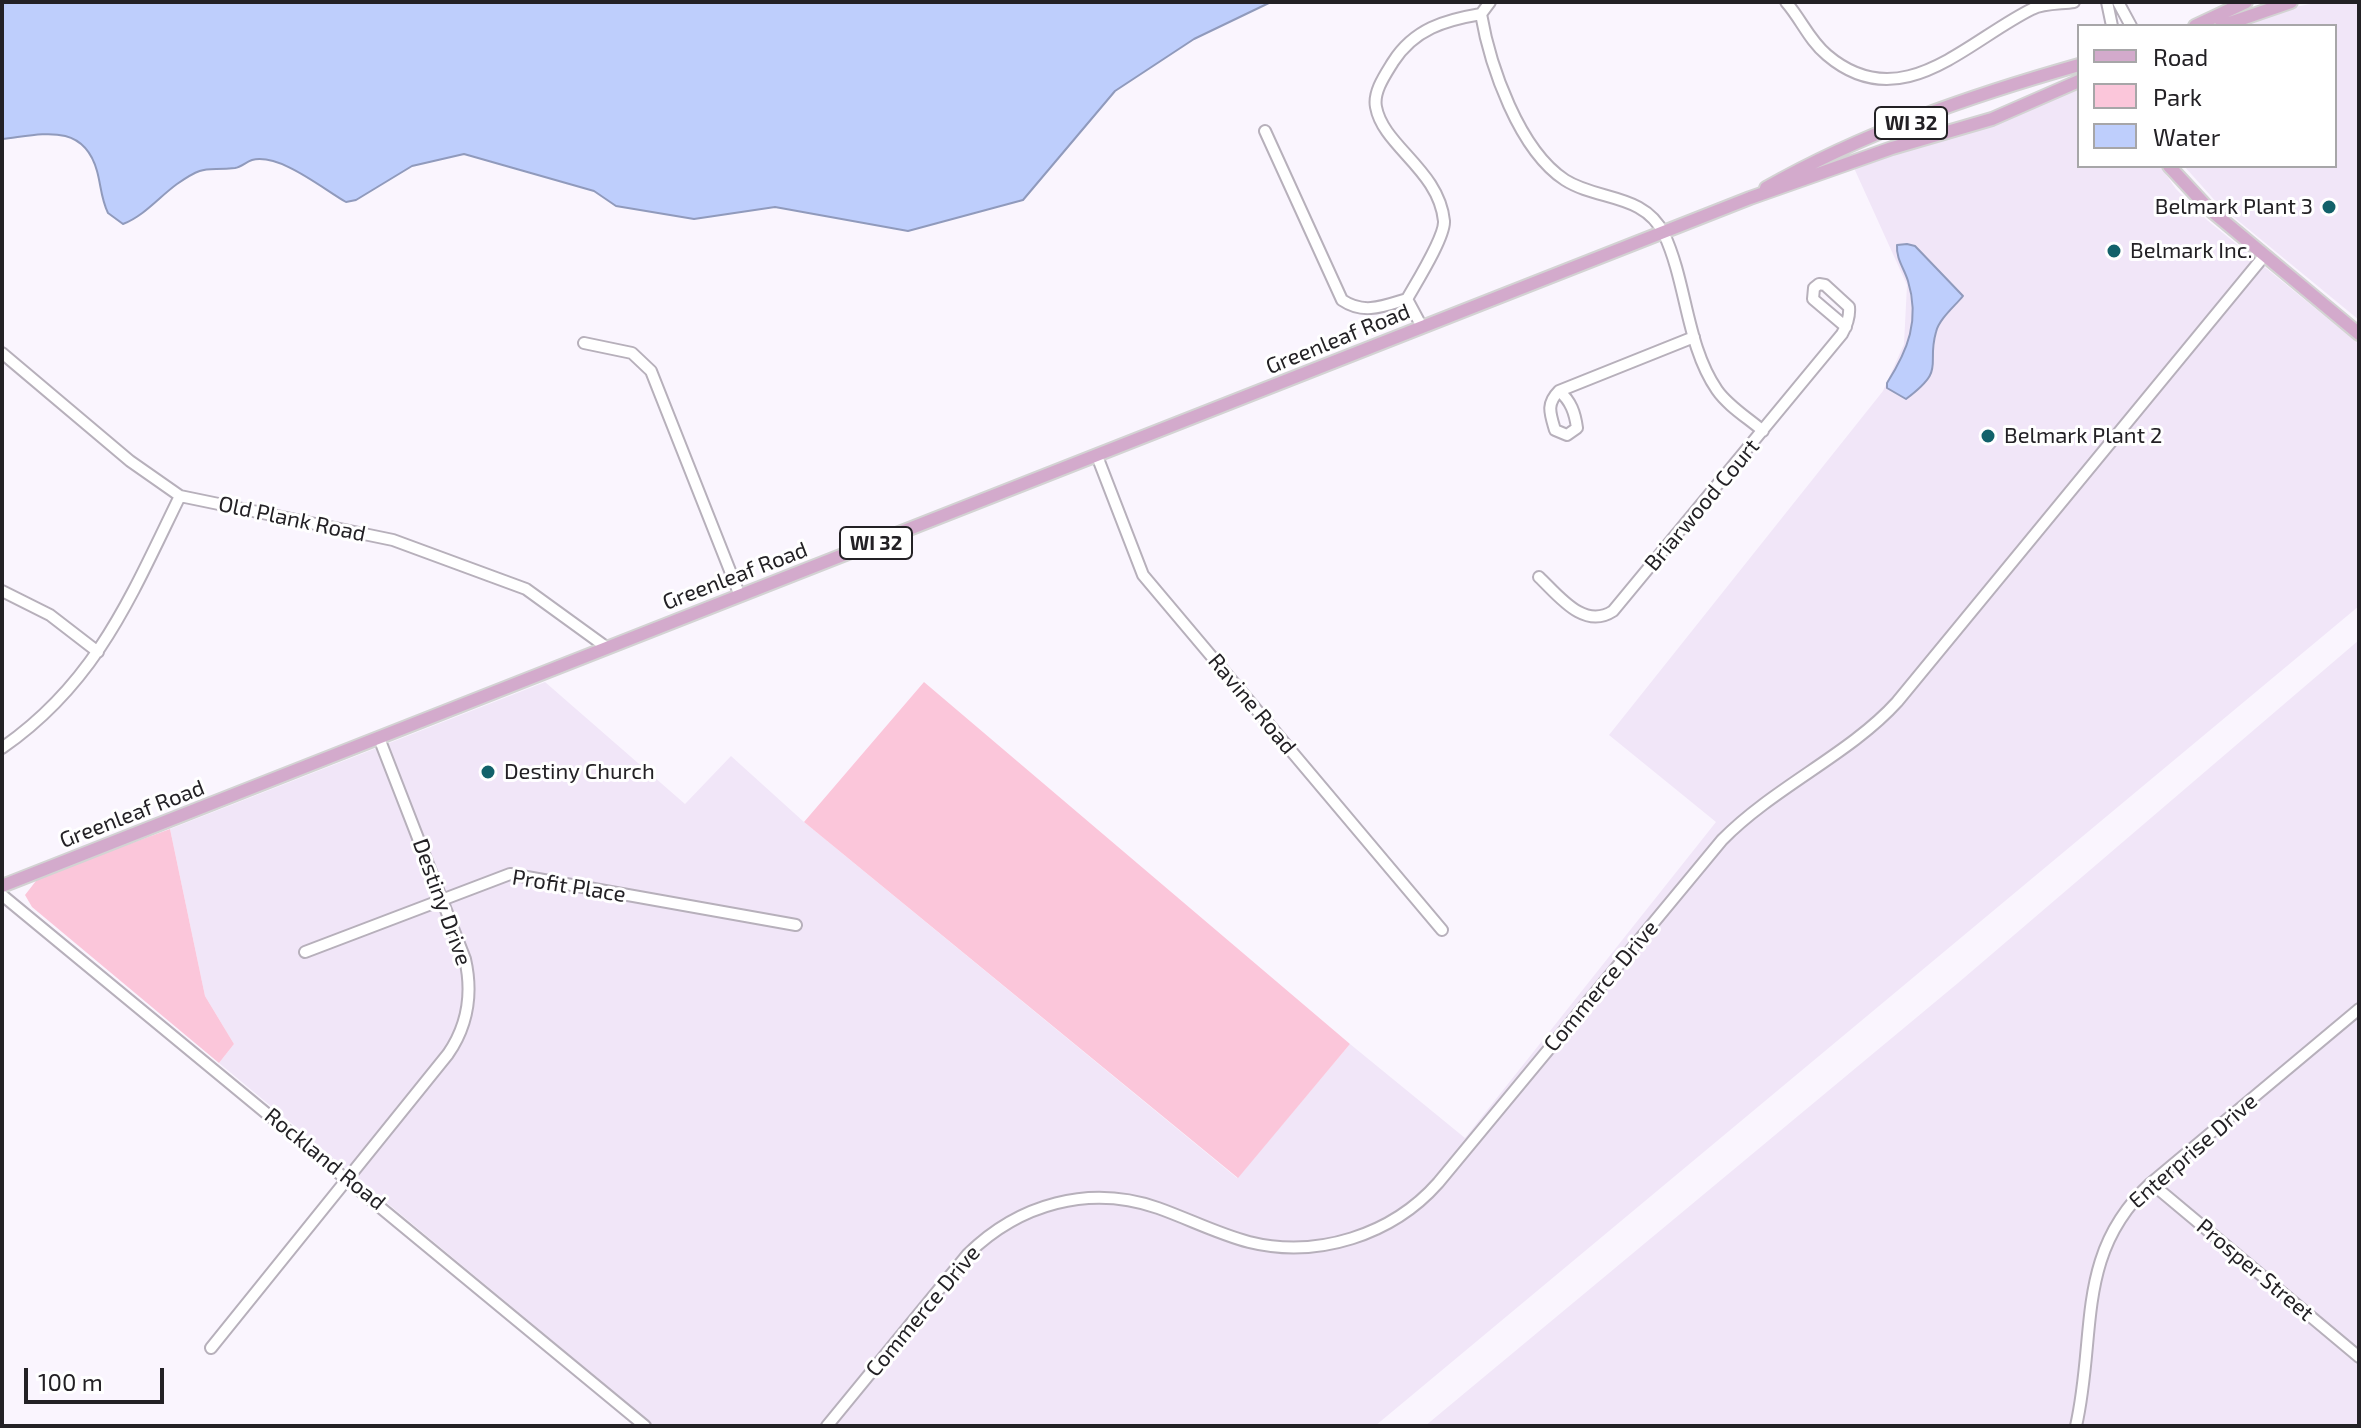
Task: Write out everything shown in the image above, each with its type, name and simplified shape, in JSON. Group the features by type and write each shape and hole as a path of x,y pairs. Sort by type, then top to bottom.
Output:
{"main road":[{"path":"2199,24 2246,2"},
{"path":"2227,24 2291,2"},
{"name":"Greenleaf Road","path":"1750,198 1852,146 2003,87 2077,66"},
{"name":"Greenleaf Road","path":"2,886 1750,198 1880,152 1992,119 2077,82"},
{"path":"2172,168 2208,208 2359,334"}],"street":[{"path":"1265,131 1342,300 1354,308 1375,309 1407,299 1444,226 1439,195 1384,125 1376,107 1379,86 1395,58 1421,32 1445,20 1481,14 1490,2"},
{"path":"1786,2 1819,48 1855,72 1896,78 1941,66 2034,8 2074,2"},
{"path":"2107,2 2112,24"},
{"path":"2118,2 2130,24"},
{"path":"1481,14 1486,43 1517,123 1548,166 1567,181 1645,209 1664,233 1694,337 1715,388 1763,431"},
{"name":"Commerce Drive","path":"827,1426 968,1254 995,1231 1029,1211 1079,1198 1119,1198 1156,1207 1248,1242 1305,1247 1368,1233 1415,1205 1438,1183 1722,840 1757,806 1891,708 2264,256"},
{"path":"1407,299 1422,327"},
{"name":"Briarwood Court","path":"1539,577 1581,614 1595,618 1609,614 1846,327"},
{"path":"1559,391 1694,337"},
{"path":"584,343 632,353 651,371 740,596"},
{"name":"Old Plank Road","path":"2,353 130,461 180,496 393,540 526,589 606,647"},
{"name":"Ravine Road","path":"1097,456 1143,575 1442,930"},
{"path":"2,748 40,721 98,652 117,624 180,496"},
{"path":"2,591 50,615 98,652"},
{"name":"Destiny Drive","path":"211,1348 448,1054 464,1024 469,996 468,972 379,738"},
{"name":"Profit Place","path":"305,952 499,876 516,875 796,925"},
{"name":"Rockland Road","path":"2,895 349,1178 645,1426"},
{"name":"Enterprise Drive","path":"2076,1426 2097,1267 2113,1228 2151,1183 2359,1009"},
{"name":"Prosper Street","path":"2151,1183 2359,1357"}],"shaded area":[{"path":"2322,2 2359,2 2359,320 2219,205 2186,168 2337,168 2337,24 2240,24 2288,8"},
{"path":"2077,87 2077,168 2161,168 2176,189 2207,220 2359,344 2359,606 1375,1426 655,1426 219,1063 234,1044 205,996 170,829 545,682 685,804 731,756 804,822 1237,1178 1350,1044 1465,1138 1716,822 1609,735 1883,391 1904,344 1907,285 1854,168"},
{"path":"2359,640 2359,1426 1425,1426 1958,983"}],"green space":[{"path":"924,682 1350,1044 1238,1178 804,822"},
{"path":"170,829 205,996 234,1044 219,1063 32,907 25,895 39,877"}],"water":[{"path":"2,2 1271,2 1194,39 1115,91 1023,200 908,231 775,207 694,219 616,206 594,191 464,154 412,166 356,200 346,202 288,167 263,159 252,160 235,168 194,173 123,224 108,213 97,171 82,144 71,138 45,134 2,139"},
{"path":"1897,245 1915,246 1963,296 1938,327 1931,373 1919,389 1906,399 1887,388 1887,383 1906,347 1912,322 1911,295 1897,250"}],"place":[{"name":"Belmark Plant 3","path":"2329,207"},
{"name":"Belmark Inc.","path":"2114,251"},
{"name":"Belmark Plant 2","path":"1988,436"},
{"name":"Destiny Church","path":"488,772"}]}
